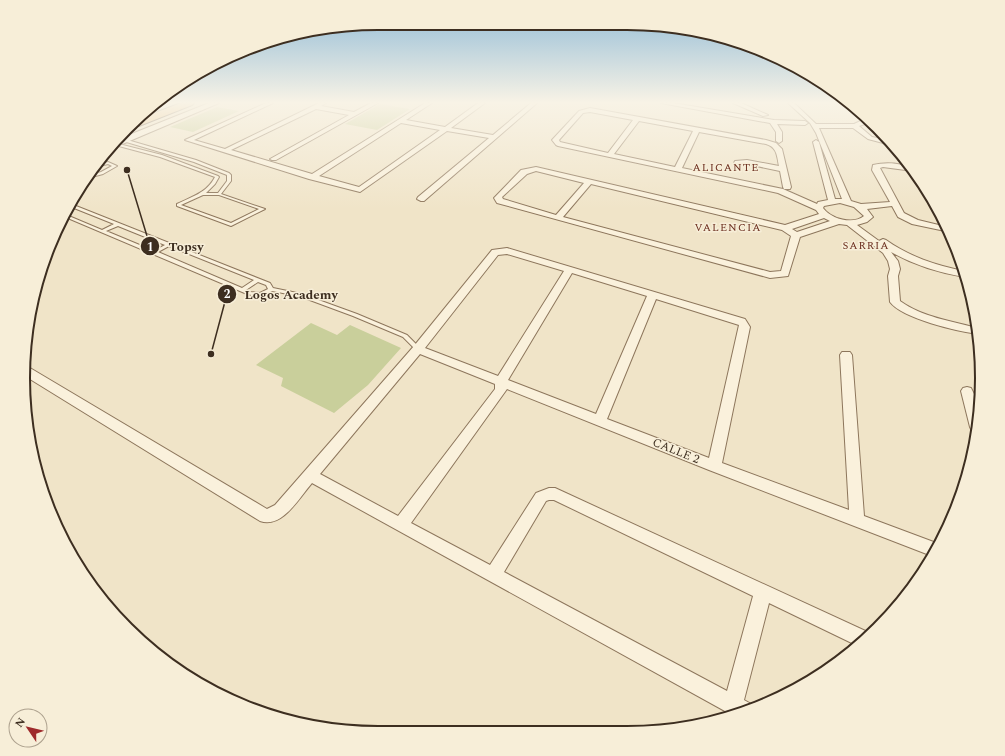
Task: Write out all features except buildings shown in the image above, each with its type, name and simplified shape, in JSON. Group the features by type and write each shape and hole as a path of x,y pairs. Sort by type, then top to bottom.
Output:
{"street":[{"path":"191,138 187,140 357,190 362,190 433,138"},
{"path":"204,138 367,186"},
{"path":"225,151 252,138"},
{"path":"274,159 311,138"},
{"path":"312,177 373,138"},
{"path":"421,199 492,138"},
{"path":"557,138 555,140 558,144 783,189 825,206 839,221"},
{"path":"610,155 623,138"},
{"path":"678,169 693,138"},
{"path":"745,138 774,144 779,149 783,169 783,189"},
{"path":"813,138 817,146 825,206"},
{"path":"822,138 848,203"},
{"path":"871,138 881,141"},
{"path":"817,146 826,146"},
{"path":"738,163 747,162 783,169"},
{"path":"904,168 883,165 876,167 895,207 901,215 907,220 941,228"},
{"path":"536,169 785,228 796,235 785,274 770,275 504,203 498,198 527,170 536,169"},
{"path":"558,218 589,182"},
{"path":"785,228 825,206 848,203 867,212 869,217 859,223 839,221 796,235"},
{"path":"859,207 895,207"},
{"path":"867,212 895,207"},
{"path":"849,223 886,251 893,261 895,269 893,276 896,302 902,308 922,316 971,329"},
{"path":"859,223 908,259 959,273"},
{"path":"30,374 265,516 272,515 280,510 418,349 495,252 507,251 741,321 744,324 743,335 714,466"},
{"path":"401,524 496,397 500,389 501,381 569,270"},
{"path":"600,421 653,294"},
{"name":"CALLE 2","path":"418,349 714,466 930,548"},
{"path":"846,355 857,520"},
{"path":"967,391 973,412"},
{"path":"309,475 740,708"},
{"path":"493,575 541,497 549,494 555,494 859,637"},
{"path":"740,708 763,592"}],"lane":[{"path":"124,140 195,161 230,175 229,182 219,194"},
{"path":"119,146 161,156 217,177 215,183 204,194 178,205 231,225 263,209 219,194 204,194"},
{"path":"96,175 115,166 108,163 103,164"},
{"path":"75,207 268,284 271,289"},
{"path":"70,218 249,293 261,295 271,289 300,294 405,336 418,349"},
{"path":"104,231 118,224"},
{"path":"153,253 168,245"},
{"path":"242,290 258,280"}],"green space":[{"path":"311,323 337,335 350,325 401,348 368,385 334,413 281,386 283,378 256,365"}],"place":[{"name":"Topsy","path":"127,170"},
{"name":"Logos Academy","path":"211,354"}],"district":[{"name":"ALICANTE","path":"726,167"},
{"name":"VALENCIA","path":"728,227"},
{"name":"SARRIA","path":"866,245"}]}
